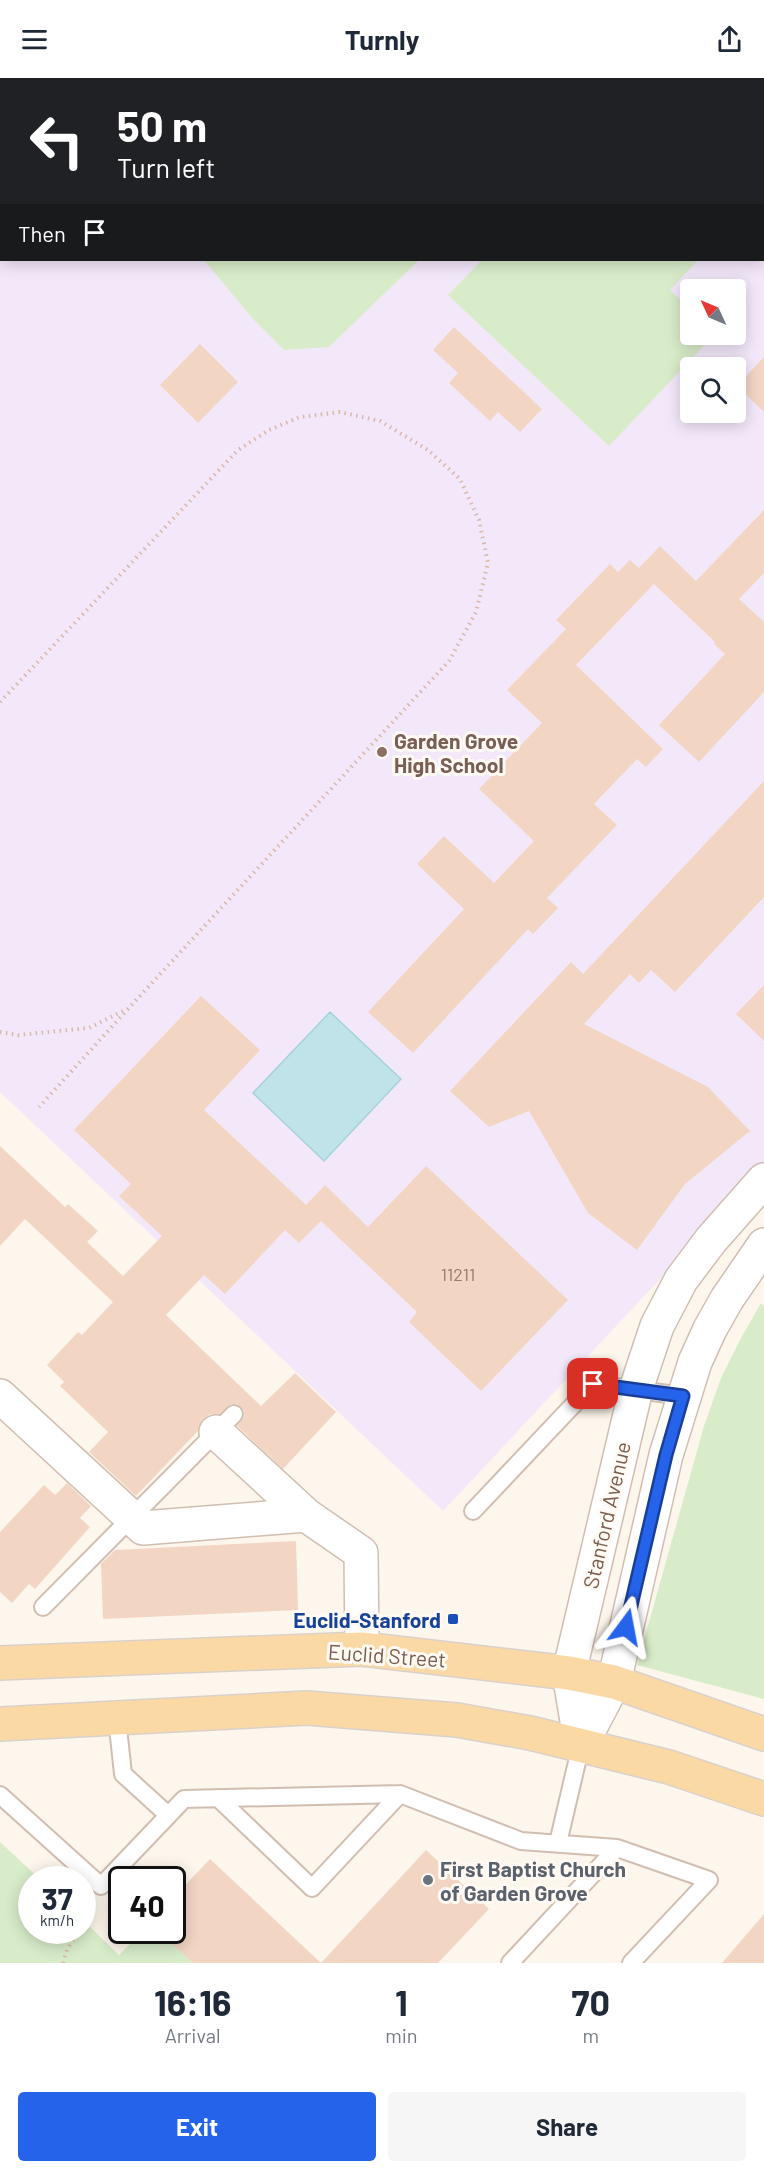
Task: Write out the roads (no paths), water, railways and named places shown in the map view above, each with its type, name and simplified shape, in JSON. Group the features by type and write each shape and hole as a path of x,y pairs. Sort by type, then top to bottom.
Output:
{"main road":[{"name":"Euclid Street","path":"0,1663 362,1649 569,1673 614,1682 764,1734"},
{"path":"0,1724 307,1708 456,1720 525,1732 669,1767 764,1799"}],"street":[{"name":"Stanford Avenue","path":"581,1745 569,1673 636,1389 657,1326 681,1280 711,1240 764,1180"},
{"path":"581,1745 614,1682 666,1455 683,1396 710,1329 744,1272 764,1245"},
{"path":"0,1396 143,1528 306,1515"},
{"path":"225,1423 306,1515 361,1553 362,1649"}],"lane":[{"path":"473,1511 593,1384 683,1396"},
{"path":"43,1607 225,1423"},
{"path":"117,1718 123,1774 168,1815"},
{"path":"558,1843 581,1745"},
{"path":"0,1795 101,1886 184,1799 400,1794 521,1841 617,1848 709,1880 631,1963"},
{"path":"218,1798 312,1888 400,1794"},
{"path":"510,1963 617,1848"}],"water":[{"path":"330,1012 401,1079 324,1161 253,1093"}],"place":[{"name":"Garden Grove High School","path":"382,752"},
{"name":"Euclid-Stanford","path":"453,1619"},
{"name":"First Baptist Church of Garden Grove","path":"428,1880"}]}
